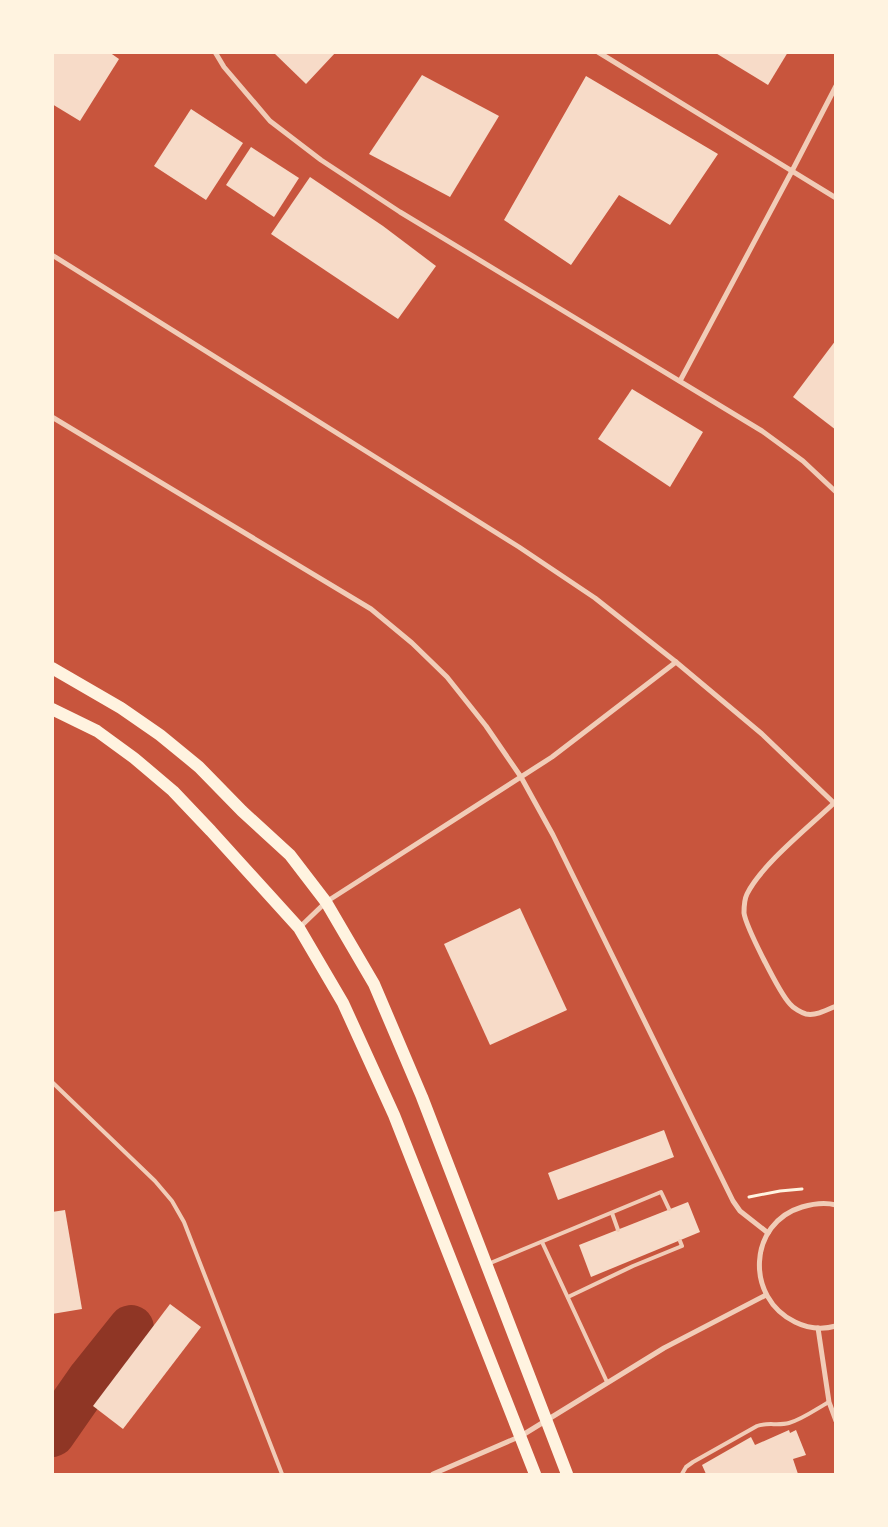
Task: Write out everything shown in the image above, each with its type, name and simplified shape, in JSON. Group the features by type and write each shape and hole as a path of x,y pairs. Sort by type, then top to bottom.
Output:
{"main road":[{"path":"52,668 121,708 160,735 199,767 242,811 290,855 326,902 374,984 422,1097 485,1265 567,1474"},
{"path":"52,708 96,730 134,758 173,791 212,831 299,928 343,1004 394,1115 535,1474"}],"street":[{"path":"215,52 224,67 270,121 321,160 400,212 762,431 803,461 836,492"},
{"path":"598,52 836,198"},
{"path":"680,381 836,86"},
{"path":"52,255 519,547 595,598 676,662 762,734 835,804 772,862 756,880 746,895 744,913 780,991 791,1006 806,1014 821,1012 836,1006"},
{"path":"52,417 371,609 412,643 447,677 486,726 520,777 553,835 733,1201 740,1211 768,1233"},
{"path":"299,928 326,902 552,757 676,662"},
{"path":"836,1205 812,1204 795,1209 779,1219 768,1233 761,1248 758,1264 760,1280 766,1295 775,1308 787,1318 802,1325 818,1328 836,1326"},
{"path":"433,1474 521,1436 608,1382 720,1317 766,1295"},
{"path":"818,1328 829,1402 836,1421"}],"lane":[{"path":"52,1082 155,1181 172,1200 184,1222 282,1474"},
{"path":"485,1265 661,1192 669,1209"},
{"path":"612,1213 618,1230"},
{"path":"568,1297 632,1266 682,1246 680,1241"},
{"path":"542,1242 608,1382"},
{"path":"631,1261 632,1266"},
{"path":"682,1474 686,1467 693,1462 757,1426 788,1423 829,1402"}],"path":[{"path":"733,1201 780,1191 808,1188"}],"building":[{"path":"52,52 109,52 119,59 80,121 52,104"},
{"path":"273,52 336,52 306,84"},
{"path":"714,52 788,52 768,85"},
{"path":"422,75 499,116 450,197 369,154"},
{"path":"586,76 718,154 670,225 619,195 571,265 504,220"},
{"path":"191,109 243,143 206,200 154,166"},
{"path":"251,147 299,178 274,217 226,185"},
{"path":"310,177 383,226 436,266 398,319 271,234"},
{"path":"836,340 836,430 793,397"},
{"path":"632,389 703,432 670,487 598,439"},
{"path":"520,908 567,1010 490,1045 444,944"},
{"path":"664,1130 674,1157 558,1200 548,1173"},
{"path":"688,1202 700,1232 591,1277 579,1245"},
{"path":"65,1210 82,1309 52,1314 52,1212"},
{"path":"170,1304 201,1327 123,1429 93,1406"},
{"path":"789,1430 790,1433 796,1430 806,1455 793,1459 798,1474 706,1474 702,1465 751,1437 755,1445"}],"waterway":[{"path":"52,1434 91,1378 131,1328"}]}
